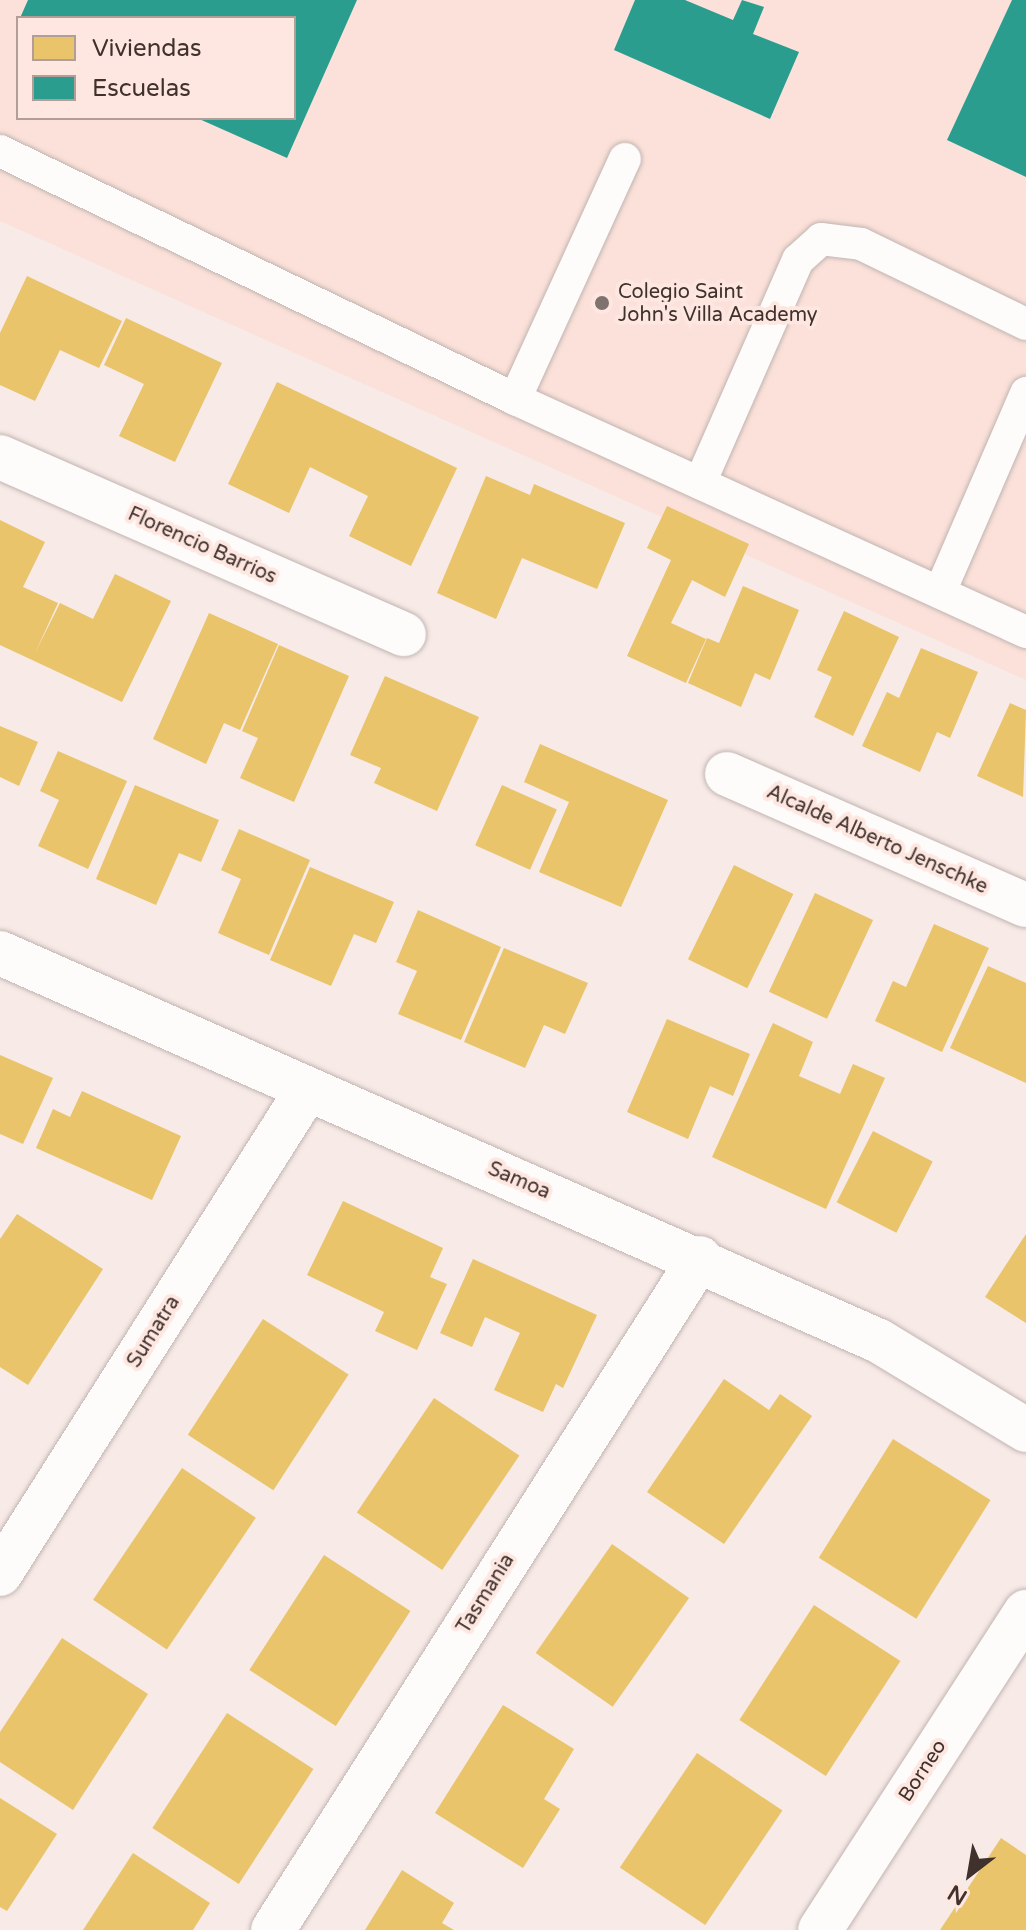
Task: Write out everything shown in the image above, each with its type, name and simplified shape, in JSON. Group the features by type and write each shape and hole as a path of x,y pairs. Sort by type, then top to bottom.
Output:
{"street":[{"name":"Florencio Barrios","path":"0,457 404,634"},
{"name":"Alcalde Alberto Jenschke","path":"727,774 1026,905"},
{"name":"Samoa","path":"0,953 307,1090 700,1258 879,1341 1026,1430"},
{"name":"Sumatra","path":"0,1574 307,1090"},
{"name":"Tasmania","path":"273,1930 700,1258"},
{"name":"Borneo","path":"820,1930 1026,1612"}],"lane":[{"path":"0,151 515,399 1026,632"},
{"path":"515,399 625,159"},
{"path":"700,483 798,260 821,239 861,244 1026,324"},
{"path":"940,592 1026,393"}],"shaded area":[{"name":"Colegio Saint John's Villa Academy","path":"0,0 1026,0 1026,680 0,221"}],"building: Viviendas":[{"path":"27,276 122,321 99,368 60,350 35,401 0,385 0,333"},
{"path":"126,318 222,363 175,462 119,436 144,384 104,365"},
{"path":"277,382 457,468 411,566 349,536 368,496 310,467 289,513 228,484"},
{"path":"486,476 530,495 534,484 625,523 597,589 522,558 496,619 437,593"},
{"path":"667,506 749,544 725,597 692,580 671,623 706,639 686,683 627,656 671,560 647,548"},
{"path":"0,520 45,542 23,587 58,603 35,653 60,603 93,619 115,574 171,601 122,702 0,645"},
{"path":"743,586 799,610 770,680 755,673 741,707 688,683 707,638 719,643"},
{"path":"844,611 899,637 853,736 814,717 832,677 817,670"},
{"path":"209,613 278,644 240,730 224,723 206,764 153,739"},
{"path":"279,645 349,676 294,802 240,778 258,738 242,731"},
{"path":"921,648 978,672 950,738 937,732 920,772 862,746 887,692 899,698"},
{"path":"385,676 479,717 437,811 374,783 381,768 350,755"},
{"path":"1010,703 1026,710 1023,797 977,776"},
{"path":"0,726 38,742 19,786 0,777"},
{"path":"540,744 668,800 621,907 539,872 569,802 524,782"},
{"path":"58,751 127,781 88,869 38,846 59,800 40,791"},
{"path":"135,785 219,820 201,862 179,853 156,905 96,879"},
{"path":"502,785 557,809 530,870 475,845"},
{"path":"239,829 310,860 269,955 218,933 241,879 221,870"},
{"path":"734,865 793,894 747,988 688,959"},
{"path":"310,867 394,902 376,943 354,934 331,986 270,960"},
{"path":"815,893 873,920 827,1019 769,992"},
{"path":"418,910 501,947 461,1040 398,1014 417,971 396,962"},
{"path":"934,924 989,948 942,1052 875,1021 893,981 906,987"},
{"path":"504,948 588,983 565,1034 544,1025 525,1068 464,1042"},
{"path":"988,966 1026,983 1026,1083 950,1048"},
{"path":"667,1019 750,1054 733,1096 710,1086 688,1139 627,1112"},
{"path":"773,1023 813,1042 799,1076 840,1094 853,1064 885,1078 826,1209 712,1157"},
{"path":"0,1055 53,1078 23,1144 0,1134"},
{"path":"82,1091 181,1136 152,1200 36,1148 53,1109 70,1117"},
{"path":"873,1131 933,1161 896,1233 837,1202"},
{"path":"343,1201 443,1248 430,1277 447,1284 417,1350 375,1331 384,1312 307,1275"},
{"path":"17,1214 103,1269 28,1385 0,1367 0,1239"},
{"path":"1026,1234 1026,1323 985,1297"},
{"path":"473,1259 597,1315 563,1388 556,1384 543,1412 494,1390 520,1333 485,1317 472,1347 440,1333"},
{"path":"263,1319 349,1375 273,1490 188,1435"},
{"path":"724,1379 769,1410 780,1394 812,1416 724,1544 647,1492"},
{"path":"434,1398 519,1456 442,1570 357,1512"},
{"path":"893,1439 991,1500 916,1619 819,1558"},
{"path":"182,1468 256,1518 167,1650 93,1600"},
{"path":"612,1544 689,1598 613,1707 536,1653"},
{"path":"324,1555 410,1611 336,1726 249,1670"},
{"path":"814,1605 900,1661 826,1776 739,1720"},
{"path":"62,1638 148,1694 73,1810 0,1762 0,1732"},
{"path":"503,1705 574,1749 544,1799 560,1809 523,1868 435,1813"},
{"path":"227,1713 313,1769 239,1884 152,1828"},
{"path":"697,1753 782,1811 705,1925 620,1867"},
{"path":"0,1798 57,1834 7,1911 0,1907"},
{"path":"1001,1838 1026,1855 1026,1930 940,1930"},
{"path":"133,1853 210,1903 193,1930 83,1930"},
{"path":"402,1870 454,1903 442,1923 454,1930 365,1930"}],"building: Escuelas":[{"path":"28,0 357,0 287,158 202,120 296,120 296,16 21,16"},
{"path":"635,0 685,0 733,20 742,0 764,7 753,34 799,52 770,119 614,50"},
{"path":"1012,0 1026,0 1026,177 947,140"}],"place":[{"name":"Colegio Saint John's Villa Academy","path":"602,303"}]}
